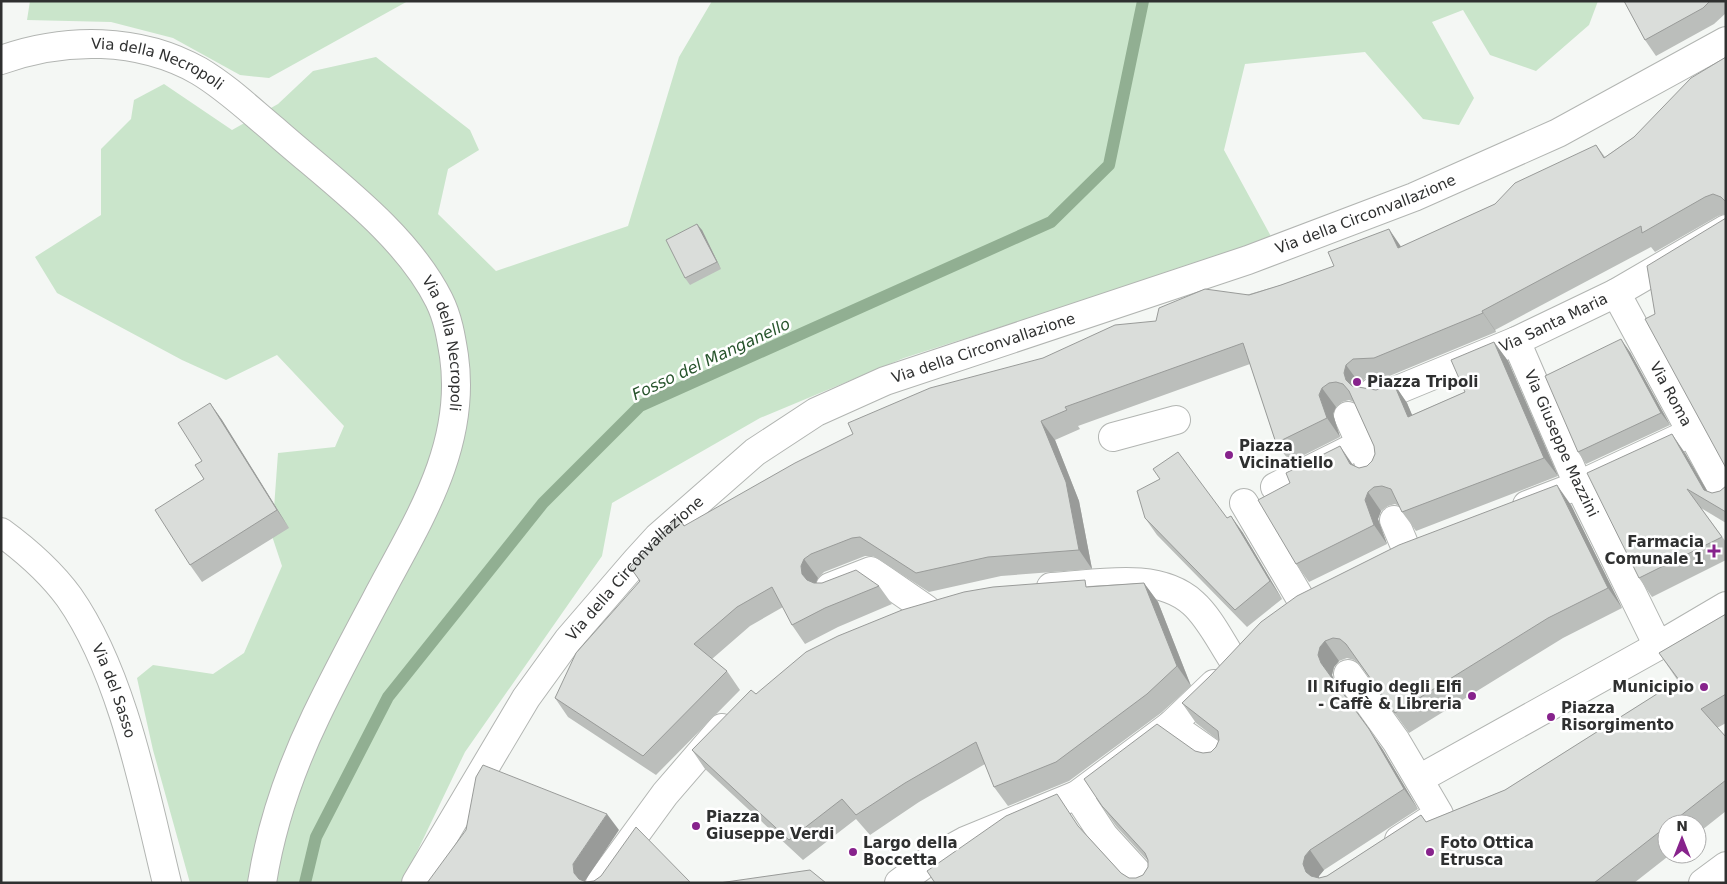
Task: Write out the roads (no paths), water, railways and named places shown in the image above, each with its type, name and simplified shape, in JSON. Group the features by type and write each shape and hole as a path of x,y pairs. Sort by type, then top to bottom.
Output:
{"street":[{"name":"Via della Circonvallazione","path":"416,883 526,698 568,640 613,586 658,537 743,462 794,425 837,402 892,378 1248,260 1414,197 1558,133 1726,41"},
{"name":"Via della Necropoli","path":"1,60 42,47 77,42 133,48 199,72 233,94 393,237 427,280 440,302 448,322 457,374 457,393 453,429 443,467 416,526 308,734 276,820 262,883"},
{"name":"Via Santa Maria","path":"1373,392 1390,393 1516,341 1616,293 1726,229"},
{"name":"Via Roma","path":"1616,293 1726,496"},
{"name":"Via Giuseppe Mazzini","path":"1516,341 1579,485 1658,646"},
{"path":"1348,416 1373,471"},
{"path":"1113,437 1176,420"},
{"path":"1506,513 1579,485 1690,432"},
{"path":"1275,487 1361,444"},
{"path":"1244,503 1294,610 1329,590"},
{"path":"1394,520 1406,551"},
{"name":"Via del Sasso","path":"1,532 41,565 61,587 78,611 98,650 137,759 167,883"},
{"path":"1381,564 1406,551 1434,541"},
{"path":"830,587 871,571 926,609"},
{"path":"1026,589 1132,582 1167,588 1184,596 1200,609 1235,663"},
{"path":"894,621 952,602"},
{"path":"1419,779 1726,606"},
{"path":"899,883 930,860 964,842 1077,795 1172,725 1235,663 1254,641"},
{"path":"1348,674 1396,741 1439,814 1381,852"},
{"path":"600,883 664,794 697,754 741,708"},
{"path":"1172,725 1218,758"},
{"path":"1077,795 1104,836 1147,883"},
{"path":"1703,883 1726,866"}],"waterway":[{"name":"Fosso del Manganello","path":"305,883 316,837 388,697 543,503 640,406 1051,222 1109,165 1143,1"}],"place":[{"name":"Piazza Tripoli","path":"1357,382"},
{"name":"Piazza Vicinatiello","path":"1229,455"},
{"name":"Farmacia Comunale 1","path":"1714,551"},
{"name":"Municipio","path":"1704,687"},
{"name":"Il Rifugio degli Elfi - Caffè & Libreria","path":"1472,696"},
{"name":"Piazza Risorgimento","path":"1551,717"},
{"name":"Piazza Giuseppe Verdi","path":"696,826"},
{"name":"Largo della Boccetta","path":"853,852"},
{"name":"Foto Ottica Etrusca","path":"1430,852"}]}
